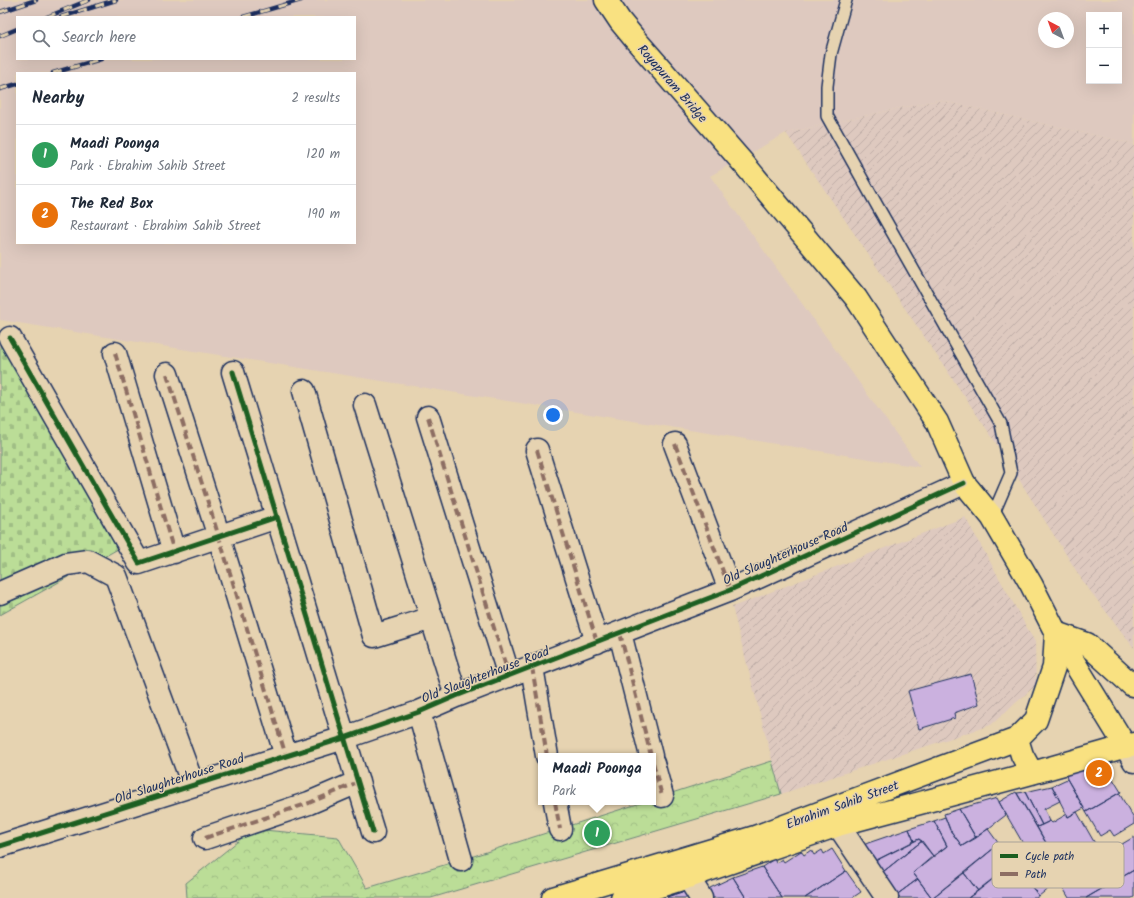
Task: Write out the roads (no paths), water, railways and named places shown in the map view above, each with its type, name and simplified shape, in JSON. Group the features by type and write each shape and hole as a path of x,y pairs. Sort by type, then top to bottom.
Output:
{"main road":[{"name":"Royapuram Bridge","path":"606,0 634,38 744,164 856,298 937,422 964,483 992,517 1031,584 1056,633 1131,751"},
{"path":"1056,633 1087,644 1132,685 1134,685"},
{"name":"Ebrahim Sahib Street","path":"553,898 754,837 1017,739 1036,720 1054,667 1056,633"},
{"path":"1017,739 1022,755 1032,773"},
{"name":"Ebrahim Sahib Street","path":"622,898 688,877 838,825 1032,773 1131,751"}],"street":[{"path":"10,338 139,563 277,517"},
{"path":"115,353 174,552"},
{"path":"233,372 373,832"},
{"path":"167,374 286,756"},
{"path":"304,391 374,636 432,618"},
{"path":"365,405 456,696"},
{"path":"428,417 509,676"},
{"path":"675,444 730,590"},
{"path":"536,450 597,642"},
{"name":"Old Slaughterhouse Road","path":"0,846 344,738 419,712 456,696 730,590 964,483"},
{"path":"0,593 66,564 88,561 116,576 193,785"},
{"path":"620,633 650,753"},
{"path":"532,667 546,753"},
{"path":"419,712 461,860"},
{"path":"656,774 662,796"},
{"path":"205,838 309,803 358,782"},
{"path":"556,805 560,829"},
{"path":"838,825 887,898"},
{"path":"688,877 701,898"}],"lane":[{"path":"846,0 831,54 827,86 828,116 1001,424 1012,474 992,517"}],"railway":[{"path":"0,12 36,0"},
{"path":"49,16 89,0"},
{"path":"64,16 116,0"},
{"path":"246,16 301,0"},
{"path":"0,36 16,29"},
{"path":"56,72 98,60"},
{"path":"0,89 16,84"}],"place":[{"name":"The Red Box","path":"1099,773"},
{"name":"Maadi Poonga","path":"597,833"}]}
